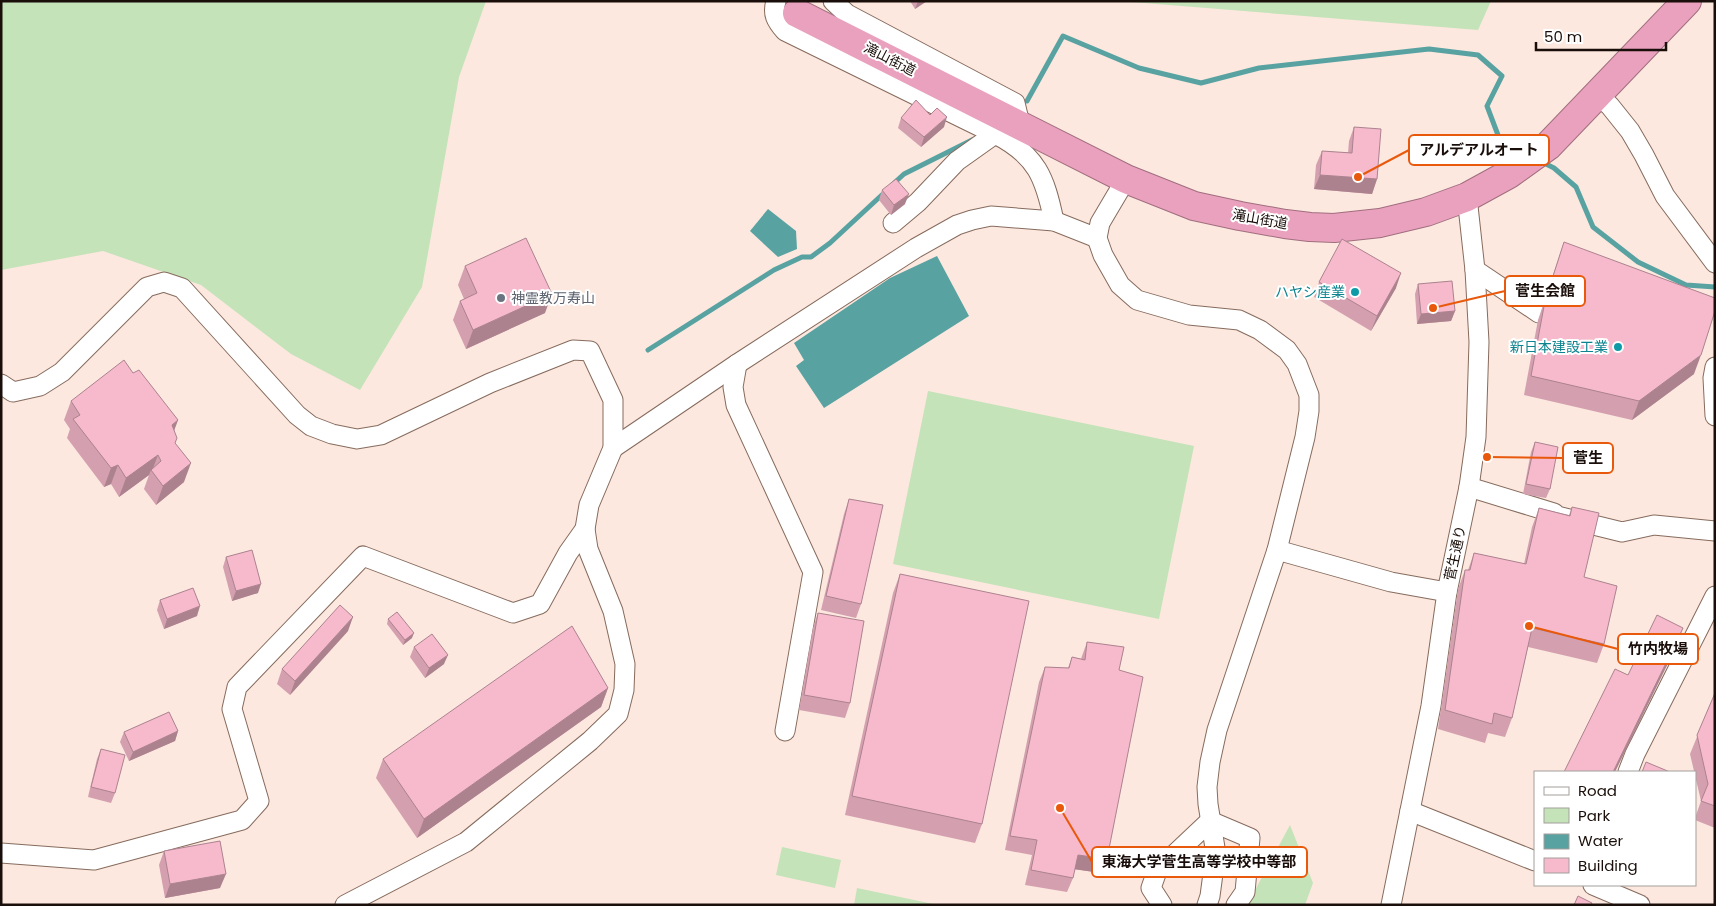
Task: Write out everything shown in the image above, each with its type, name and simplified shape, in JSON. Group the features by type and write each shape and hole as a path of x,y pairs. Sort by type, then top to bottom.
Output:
{"highway":[{"name":"滝山街道","path":"787,7 1008,129 1126,179 1194,206 1240,216 1310,227 1334,228 1403,218 1426,212 1467,197 1509,174 1548,146 1687,1"}],"street":[{"path":"833,1 847,14 1015,103 1008,129 957,161 918,202 893,223"},
{"path":"1598,95 1610,106 1630,131 1665,196 1715,263"},
{"path":"1008,129 1037,168 1050,200 1054,221"},
{"path":"1126,179 1100,223 1097,238 1103,255 1120,285 1137,300 1188,315 1239,320 1260,330 1287,350 1297,364 1309,395 1309,411 1304,437 1277,550 1217,730 1210,762 1207,786 1210,821 1215,848 1210,896 1207,905"},
{"name":"菅生通り","path":"1391,905 1430,706 1447,592 1469,487 1476,436 1479,342 1475,270 1467,197"},
{"path":"613,448 706,384 916,248 957,225 991,216 1054,221 1097,238"},
{"path":"1475,270 1539,313"},
{"path":"1,384 13,392 40,386 62,372 147,287 164,282 182,288 297,415 311,426 332,434 357,439 381,435 490,383 573,350 590,351 612,400 613,448 589,505 585,529 588,550 613,611 625,664 624,690 618,714 590,741 466,842 345,905"},
{"path":"737,364 733,387 736,405 813,572 785,731"},
{"path":"1715,367 1712,378 1715,416"},
{"path":"1469,487 1554,513 1557,516 1622,532 1654,525 1715,532"},
{"path":"1,853 94,860 242,820 259,801 232,708 237,687 363,556 513,613 540,604 568,553 585,529"},
{"path":"1277,550 1390,582 1447,592"},
{"path":"1628,771 1635,754 1715,596"},
{"path":"1410,812 1534,861"},
{"path":"1162,905 1151,888 1157,871 1210,821"},
{"path":"1210,821 1250,838 1245,892 1236,905"},
{"path":"1599,891 1640,905"}],"green space":[{"path":"1,1 486,1 459,77 422,287 360,390 291,354 201,285 103,251 1,270"},
{"path":"1119,1 1491,1 1478,30"},
{"path":"928,391 1194,446 1159,619 893,564"},
{"path":"1290,825 1313,883 1305,905 1247,905"},
{"path":"782,847 841,860 835,888 776,875"},
{"path":"857,888 938,905 854,905"}],"water":[{"path":"768,209 796,231 797,249 778,257 750,231"},
{"path":"937,256 969,316 824,408 796,366 804,360 794,343 890,278"}],"building":[{"path":"916,100 930,115 937,108 947,117 924,137 901,118"},
{"path":"1354,127 1381,129 1377,179 1320,175 1322,151 1352,153"},
{"path":"896,179 909,194 894,205 882,190"},
{"name":"神霊教万寿山","path":"526,238 552,294 473,330 460,301 477,293 465,266"},
{"name":"ハヤシ産業","path":"1342,239 1401,273 1377,316 1319,282"},
{"name":"新日本建設工業","path":"1564,242 1715,298 1715,311 1701,355 1639,401 1531,376 1545,301"},
{"path":"1452,281 1455,311 1421,314 1418,284"},
{"path":"124,360 133,373 139,370 178,420 172,425 177,438 175,443 191,463 163,486 151,470 161,461 158,455 126,478 118,465 111,468 73,419 80,415 71,401"},
{"path":"1535,442 1558,447 1550,489 1526,484"},
{"path":"849,499 883,505 861,604 826,596"},
{"path":"1572,507 1599,513 1584,577 1617,586 1604,644 1532,628 1512,718 1494,713 1492,724 1445,710 1465,570 1470,570 1474,553 1526,564 1539,508 1570,516"},
{"path":"252,550 261,584 236,591 226,557"},
{"path":"900,574 1029,601 982,824 852,796"},
{"path":"193,588 200,606 167,619 160,600"},
{"path":"340,605 353,617 295,681 282,669"},
{"path":"397,612 414,633 405,640 388,619"},
{"path":"818,613 864,621 850,703 804,695"},
{"path":"1657,615 1683,628 1613,771 1564,771 1615,669 1628,675"},
{"path":"572,626 608,688 424,819 383,759"},
{"path":"432,634 448,655 429,668 414,647"},
{"path":"1087,642 1124,647 1119,670 1143,677 1107,859 1078,855 1073,878 1031,870 1037,840 1010,836 1045,667 1069,668 1072,657 1085,660"},
{"path":"1715,693 1715,806 1701,801 1708,784 1697,735"},
{"path":"169,712 178,731 133,752 124,732"},
{"path":"101,749 125,755 115,793 91,787"},
{"path":"1646,762 1668,771 1642,771"},
{"path":"220,841 226,874 170,884 164,851"},
{"path":"1578,896 1592,903 1591,905 1574,905"}],"waterway":[{"path":"1027,101 1063,36 1139,68 1201,83 1259,68 1429,49 1478,55 1502,76 1487,106 1501,143 1523,152"},
{"path":"892,185 904,174 974,139"},
{"path":"1542,162 1554,168 1576,187 1593,227 1638,262 1686,285 1715,287"},
{"path":"648,350 774,270 802,257 811,257 830,243 884,193"}],"place":[{"name":"アルデアルオート","path":"1358,177"},
{"name":"ハヤシ産業","path":"1355,292"},
{"name":"神霊教万寿山","path":"501,298"},
{"name":"菅生会館","path":"1433,308"},
{"name":"新日本建設工業","path":"1618,347"},
{"name":"菅生","path":"1487,457"},
{"name":"竹内牧場","path":"1529,626"},
{"name":"東海大学菅生高等学校中等部","path":"1060,808"}]}
